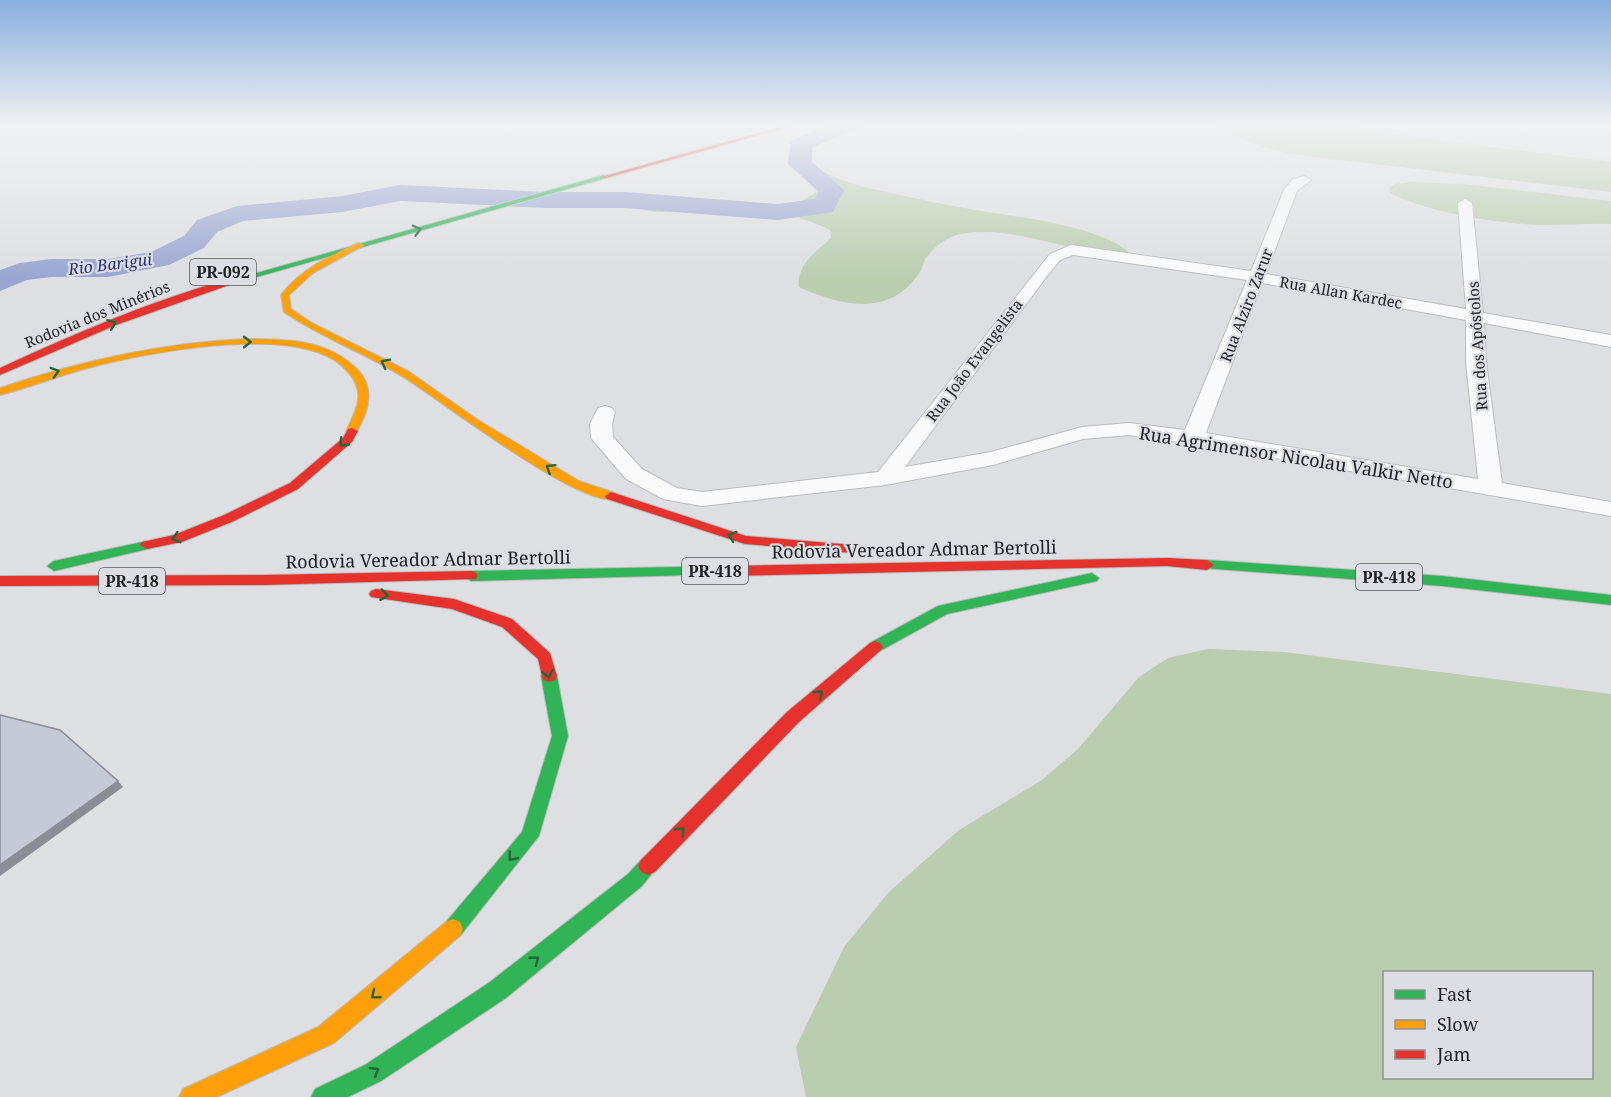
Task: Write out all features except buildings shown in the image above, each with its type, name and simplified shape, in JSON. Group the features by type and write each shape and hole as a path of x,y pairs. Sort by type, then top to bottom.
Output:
{"main road":[{"name":"Rodovia dos Minérios","path":"0,361 74,325 134,301 292,251 573,175"},
{"name":"Rodovia dos Minérios","path":"0,372 46,350 193,293 611,175"},
{"path":"362,245 312,268 295,280 285,295 287,309 309,325 404,373 474,422 575,484 745,540 871,549"},
{"path":"0,392 36,378 114,356 183,345 293,342 331,353 361,380 364,406 348,440 294,486 229,518 177,539 0,576"},
{"path":"966,552 1167,562"},
{"path":"323,1097 373,1074 498,990 635,880 793,717 868,650 943,610 1167,562"},
{"name":"Rodovia Vereador Admar Bertolli","path":"0,581 264,580 1167,562 1442,581 1611,600"},
{"path":"191,1097 326,1035 447,936 530,836 560,736 545,657 507,623 454,604 264,580"}],"street":[{"name":"Rua Alziro Zarur","path":"1193,437 1258,277 1290,190 1298,182 1305,180"},
{"name":"Rua dos Apóstolos","path":"1465,203 1475,316 1476,362 1491,490"},
{"name":"Rua Allan Kardec","path":"1071,250 1258,277 1611,341"},
{"name":"Rua João Evangelista","path":"885,478 1041,273 1055,257 1071,250"},
{"name":"Rua Agrimensor Nicolau Valkir Netto","path":"605,412 601,424 603,438 634,474 671,494 702,499 885,478 993,458 1082,433 1129,429 1193,437 1611,509"}],"green space":[{"path":"808,175 831,175 864,187 1077,229 1114,242 1129,252 1099,253 1024,236 995,232 961,234 949,238 934,248 918,275 906,288 893,297 863,304 847,303 799,287 799,279 804,266 813,254 831,238 830,230 809,221 766,212 722,210 654,212 644,210 637,204 641,198 754,209 798,203 823,188"},
{"path":"1469,175 1611,175 1611,192"},
{"path":"1410,182 1463,184 1611,201 1611,224 1542,225 1485,220 1425,207 1390,193 1389,188 1395,184"},
{"path":"274,209 214,233 183,254 156,264 121,270 34,277 1,283 26,271 110,267 153,259 204,225 235,214"},
{"path":"1208,649 1284,652 1611,694 1611,1097 806,1097 796,1047 844,947 888,893 959,830 1042,780 1078,749 1139,677 1168,658"}],"waterway":[{"name":"Rio Barigui","path":"0,282 20,272 51,268 108,268 159,259 194,242 207,226 237,214 342,204 400,193 544,200 625,200 778,212 824,206 832,190 814,175"}],"traffic: fast":[{"path":"229,282 604,177"},
{"path":"54,566 147,545"},
{"path":"1207,565 1442,581 1611,600"},
{"path":"471,576 727,571"},
{"path":"875,647 943,610 1092,578"},
{"path":"453,929 530,836 560,736 549,676"},
{"path":"323,1097 373,1073 498,990 635,880 648,866"}],"traffic: slow":[{"path":"361,245 320,265 301,278 285,295 287,310 309,325 404,373 474,422 575,484 611,496"},
{"path":"0,392 60,372 151,351 245,342 288,343 310,346 330,353 361,380 364,406 352,431"},
{"path":"191,1097 326,1035 453,929"}],"traffic: jam":[{"path":"604,177 611,175"},
{"path":"0,372 113,323 229,282"},
{"path":"147,545 177,539 229,518 294,486 348,440 352,431"},
{"path":"611,496 745,540 853,549"},
{"path":"727,571 1167,562 1207,565"},
{"path":"0,581 264,580 471,576"},
{"path":"376,594 454,604 507,623 545,657 549,676"},
{"path":"648,866 793,717 875,647"}]}
